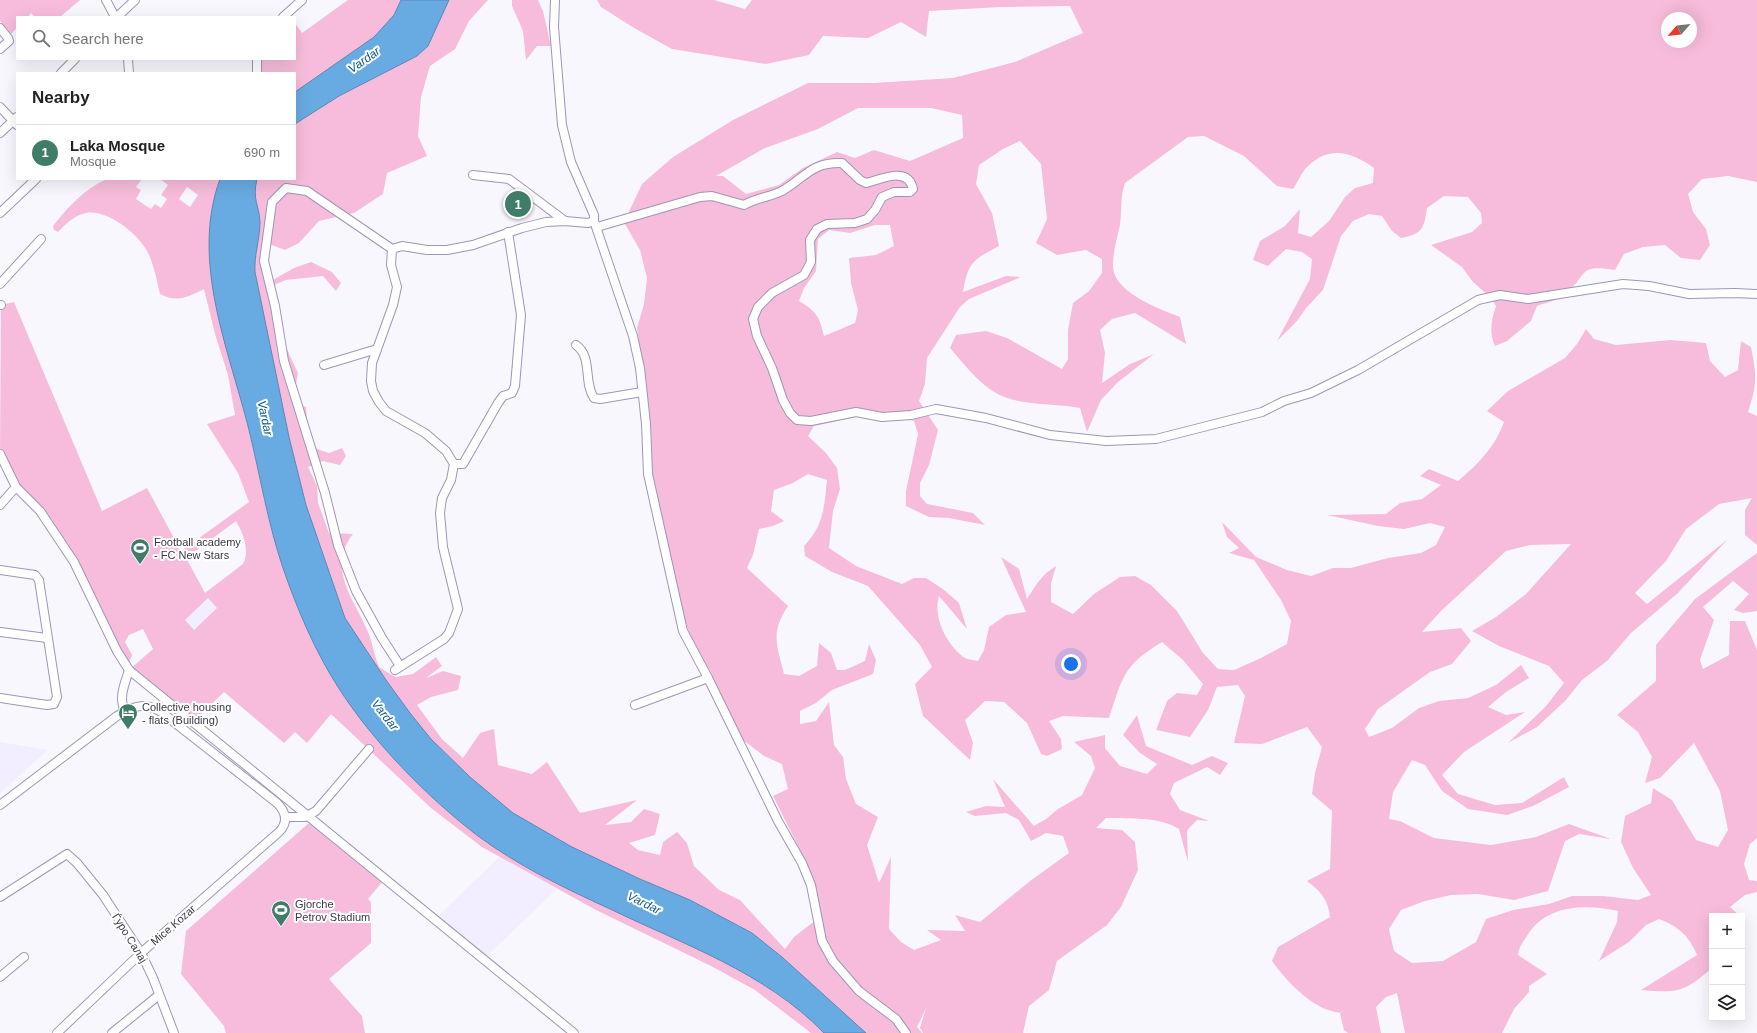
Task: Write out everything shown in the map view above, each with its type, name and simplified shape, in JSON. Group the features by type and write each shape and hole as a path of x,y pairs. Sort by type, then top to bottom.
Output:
{"street":[{"path":"106,0 115,16"},
{"path":"117,16 135,0"},
{"path":"284,16 302,0"},
{"path":"555,0 554,27 562,125 571,162 590,206 610,271 633,336 640,368 646,424 648,474 655,512 674,587 683,631 708,678 761,787 802,862 811,885 822,941 832,961 859,991 896,1019 906,1033"},
{"path":"0,28 8,38 8,41 0,49"},
{"path":"62,72 74,60"},
{"path":"128,60 129,72"},
{"path":"257,60 257,72"},
{"path":"0,107 16,121 0,133"},
{"path":"392,249 399,246 427,250 447,250 472,245 508,232 546,222 566,221 595,224 700,197 712,196 744,205 754,199 781,192 820,165 830,162 842,163 860,180 866,183 886,176 905,177 910,180 913,189 910,192 894,192 882,197 875,210 867,219 855,223 827,224 818,229 810,240 811,262 804,275 772,293 758,308 752,319 757,336 772,368 783,400 790,413 798,420 811,421 856,412 882,417 911,415 936,409 986,418 1050,434 1106,441 1156,439 1262,412 1284,401 1311,393 1358,370 1478,300 1500,296 1528,299 1623,284 1649,286 1689,294 1757,294"},
{"path":"473,175 509,179 566,221"},
{"path":"0,213 35,180"},
{"path":"286,188 307,191 392,249 391,264 397,287 393,305 372,364 371,381 376,397 382,407 386,411 425,433 446,451 454,464 451,480 442,498 440,513 443,548 457,605 457,615 449,633 444,639 397,668 356,591 338,545 325,493 284,361 275,306 264,262 272,202 286,188"},
{"path":"454,464 464,464 498,403 504,396 512,393 514,390 521,315 508,232"},
{"path":"0,284 41,239"},
{"path":"576,345 581,348 585,355 591,390 594,398 600,399 642,392"},
{"path":"324,365 377,348"},
{"path":"0,454 16,487 40,512 74,562 117,651 129,670 574,1033"},
{"path":"0,505 16,487"},
{"path":"0,570 34,575 40,580 57,697 54,704 47,705 0,698"},
{"path":"0,632 48,638"},
{"path":"125,711 121,704 129,670"},
{"path":"635,705 708,678"},
{"path":"0,805 125,711 141,705 149,706 162,712 277,803 286,817 300,818 309,816 323,804 370,748"},
{"name":"Mice Kozar","path":"57,1033 141,953 279,832 284,825 286,817"},
{"name":"Ѓуро Салај","path":"0,897 67,854 77,863 103,895 141,953 174,1033"},
{"path":"0,977 24,957"},
{"path":"112,1033 159,995"}],"shaded area":[{"path":"0,0 80,0 61,16 34,16 31,13 29,16 16,16 16,29 11,34 0,21"},
{"path":"348,0 401,0 394,15 374,37 296,91 296,72 257,72 257,60 296,60 296,24 302,33"},
{"path":"449,0 488,0 469,21 455,49 430,66 421,97 418,136 427,156 387,173 383,194 354,213 319,221 299,243 285,250 269,244 267,268 271,281 294,268 311,262 332,272 341,283 336,291 323,276 286,280 276,284 270,301 284,343 298,373 293,401 306,407 308,434 311,447 329,453 342,448 346,456 340,465 323,461 308,467 317,486 318,503 329,533 353,534 345,547 342,560 343,573 346,586 370,637 379,667 395,677 413,674 436,657 442,666 426,678 443,671 461,676 458,690 431,697 417,705 442,739 463,758 480,733 494,729 498,765 532,774 547,762 580,813 637,800 605,825 631,822 644,809 660,814 655,835 629,843 638,850 660,855 663,842 677,832 687,843 694,866 719,890 740,900 785,949 794,937 821,916 811,878 801,852 773,796 788,789 782,764 764,756 743,740 710,671 692,642 679,600 652,476 651,429 637,328 644,304 647,278 640,250 625,224 626,218 642,184 673,157 733,120 808,83 874,83 953,78 1015,62 1083,33 1070,6 1001,7 929,11 926,37 901,22 868,38 823,36 809,55 766,64 672,49 634,28 601,7 597,0 714,0 745,9 752,0 1757,0 1757,182 1728,176 1702,179 1688,194 1693,212 1706,229 1710,245 1700,260 1681,258 1665,245 1643,247 1624,254 1615,270 1594,268 1589,270 1585,272 1573,287 1562,296 1556,300 1537,306 1531,321 1507,341 1495,346 1491,326 1496,306 1491,298 1473,282 1462,267 1431,245 1472,232 1482,223 1481,213 1468,197 1444,196 1427,208 1423,226 1414,235 1401,238 1392,231 1382,216 1369,214 1353,221 1341,236 1323,290 1306,308 1297,321 1277,341 1310,279 1312,259 1302,252 1286,249 1268,266 1253,260 1260,241 1285,226 1300,209 1298,233 1311,237 1329,221 1345,197 1355,188 1373,183 1374,168 1366,162 1349,155 1333,153 1324,155 1316,159 1306,168 1293,189 1277,186 1244,156 1204,136 1188,137 1125,183 1123,188 1120,225 1114,250 1113,265 1115,275 1128,291 1149,304 1180,317 1186,344 1135,313 1112,319 1100,330 1105,353 1102,383 1130,364 1154,354 1118,382 1101,400 1087,432 1080,408 1031,403 1002,396 994,392 980,381 950,348 956,335 986,331 1007,338 1062,369 1068,359 1068,330 1073,303 1089,291 1102,273 1102,259 1086,250 1057,255 1036,243 1047,219 1041,164 1020,141 1003,149 979,165 976,184 992,213 999,246 983,255 973,263 967,274 963,292 1006,276 1021,277 969,299 960,307 927,358 925,384 919,401 938,430 929,465 920,483 920,496 927,504 973,513 985,525 949,518 929,517 906,506 906,491 918,434 914,421 871,410 852,418 814,426 808,436 826,453 837,468 840,489 833,511 829,548 856,566 902,584 914,578 926,578 943,589 959,603 967,629 939,596 939,620 950,643 962,656 978,661 984,650 989,627 1006,615 1026,612 1001,557 1019,569 1027,599 1043,577 1056,566 1051,583 1051,602 1073,614 1094,594 1120,577 1135,576 1151,585 1177,611 1203,653 1218,669 1234,670 1287,644 1291,621 1281,600 1254,560 1229,553 1239,548 1227,537 1222,522 1256,557 1287,570 1311,576 1333,568 1351,568 1388,558 1421,553 1436,545 1445,527 1430,523 1404,529 1378,526 1327,515 1386,514 1400,503 1422,499 1441,485 1420,476 1429,469 1458,481 1491,447 1504,422 1487,411 1508,391 1565,358 1577,344 1586,329 1594,339 1616,345 1670,340 1706,343 1710,361 1725,377 1738,370 1741,341 1751,347 1755,373 1753,394 1748,412 1757,416 1757,545 1745,535 1745,510 1752,498 1719,504 1686,529 1666,561 1635,593 1647,604 1728,539 1678,593 1631,633 1607,661 1582,680 1565,701 1537,727 1508,743 1546,706 1564,683 1549,666 1499,646 1472,631 1496,617 1526,594 1571,544 1530,545 1506,551 1441,611 1422,632 1461,628 1471,641 1452,664 1430,672 1378,709 1365,729 1369,737 1392,728 1419,708 1439,701 1468,698 1496,685 1521,665 1529,678 1506,692 1488,707 1506,715 1525,712 1464,752 1442,775 1458,794 1495,805 1522,803 1564,777 1569,787 1533,806 1507,815 1468,809 1442,791 1425,765 1412,760 1393,792 1389,819 1400,821 1434,838 1491,845 1536,837 1569,824 1611,839 1579,834 1565,841 1548,891 1514,900 1478,894 1451,895 1425,901 1401,910 1389,929 1394,951 1412,963 1443,961 1476,942 1486,919 1513,910 1549,904 1572,896 1603,896 1638,900 1651,895 1633,868 1621,842 1625,816 1651,803 1653,788 1672,800 1696,840 1718,847 1728,830 1720,791 1694,743 1660,778 1645,783 1652,757 1638,732 1617,715 1656,681 1656,645 1695,599 1757,553 1757,611 1743,613 1734,610 1749,594 1733,581 1703,607 1714,620 1700,660 1703,669 1729,655 1730,621 1745,621 1757,650 1757,838 1750,844 1744,864 1749,880 1757,881 1757,892 1745,895 1730,907 1737,913 1709,913 1709,970 1687,987 1680,990 1641,990 1697,955 1694,948 1682,932 1659,919 1646,925 1629,942 1599,961 1617,922 1618,911 1593,907 1580,907 1556,912 1545,918 1535,925 1521,945 1518,955 1547,974 1529,986 1529,992 1514,1009 1502,1033 1405,1033 1397,993 1386,997 1376,1007 1381,1033 1348,1033 1344,1030 1340,1014 1343,1010 1340,1013 1321,1007 1312,1002 1293,986 1272,961 1278,947 1330,917 1328,905 1323,896 1307,881 1330,869 1332,811 1312,794 1315,773 1322,747 1307,727 1262,744 1234,743 1245,696 1238,685 1217,687 1208,710 1190,737 1156,730 1167,701 1177,693 1197,695 1203,684 1183,660 1162,642 1139,658 1126,673 1109,718 1063,716 1049,721 1061,739 1062,749 1047,756 1041,754 1027,723 1004,702 985,701 965,720 973,743 970,760 923,716 915,684 932,667 920,645 868,586 832,572 805,556 804,546 816,531 822,516 827,480 808,474 793,483 774,490 771,511 784,521 773,526 759,529 753,555 747,568 788,606 782,615 777,632 777,647 784,674 799,676 817,666 819,643 831,653 837,670 845,670 865,661 869,644 876,660 873,674 832,690 816,703 800,711 800,724 816,721 829,702 834,745 843,757 846,779 856,804 878,817 867,845 879,883 891,857 889,929 901,942 914,950 941,940 927,930 965,931 955,915 980,922 1030,881 1069,853 1063,836 1046,833 1031,841 1019,820 1006,813 975,816 966,812 986,806 1005,807 993,779 1034,826 1046,819 1058,809 1082,795 1095,768 1091,756 1074,742 1105,735 1105,748 1120,766 1147,774 1157,764 1140,753 1123,735 1137,715 1146,746 1192,765 1212,756 1228,763 1220,775 1207,767 1174,783 1170,794 1180,810 1209,821 1197,820 1187,830 1188,862 1179,829 1171,825 1153,820 1135,818 1106,818 1096,828 1122,830 1135,842 1138,870 1121,907 1107,925 1057,961 1049,990 1029,1006 1023,1033 923,1033 920,1028 926,1008 917,1027 922,1033 866,1033 782,957 752,933 690,900 640,879 572,847 513,813 470,777 431,739 386,680 345,618 306,505 289,437 255,272 255,259 260,222 255,197 257,180 296,180 296,123 339,96 417,56 428,46","holes":["858,108 931,108 962,115 963,138 910,161 874,150 855,158 837,152 803,168 779,185 746,194 723,176 716,176 765,148 818,129","875,225 890,225 894,246 876,255 849,258 851,283 858,310 855,323 824,336 819,319 810,308 799,301 804,288 816,271 818,239 829,230 850,233"]},
{"path":"512,0 538,0 543,11 551,46 537,46 526,60 523,31 512,6"},
{"path":"105,180 141,180 136,187 141,190 136,199 151,209 155,204 161,208 167,199 161,195 168,185 161,180 220,180 212,209 210,240 212,272 217,305 278,551 300,614 322,659 352,708 384,748 402,768 440,804 459,821 493,847 558,884 693,947 749,976 776,993 801,1012 824,1033 811,1033 755,990 711,966 596,910 482,847 431,808 331,714 307,743 295,732 284,743 224,692 194,721 129,670 153,649 143,629 129,635 125,642 132,655 127,668 55,534 16,487 0,454 1,305 14,302 102,511 147,488 181,551 249,502 238,473 207,424 235,415 228,375 215,334 204,289 182,298 166,297 160,294 152,263 144,246 122,224 103,215 94,213 81,214 70,221 58,232 54,230 53,226 71,205 91,188","holes":["187,187 198,195 190,207 179,199","236,521 246,547 243,564 205,593 186,558","208,598 217,608 194,630 185,620"]},
{"path":"208,598 217,608 194,630 185,620"},
{"path":"0,742 48,750 0,793"},
{"name":"Gjorche Petrov Stadium","path":"310,822 383,881 368,899 371,902 371,943 329,979 362,1016 365,1033 226,1033 224,1026 181,974 186,931"},
{"path":"500,856 557,889 483,960 435,919"}],"water":[{"name":"Vardar","path":"401,0 449,0 428,46 417,56 339,96 296,123 296,91 374,37 394,15"},
{"name":"Vardar","path":"220,180 257,180 255,197 260,222 255,259 255,272 289,437 306,505 345,618 410,713 431,739 470,777 513,813 572,847 640,879 690,900 752,933 782,957 866,1033 824,1033 801,1012 776,993 749,976 693,947 558,884 509,857 478,836 440,804 402,768 367,728 338,687 314,644 300,614 283,568 216,305 211,273 209,242 212,210"}],"place":[{"name":"Laka Mosque","path":"518,204"},
{"name":"Football academy - FC New Stars","path":"140,565"},
{"name":"Collective housing - flats (Building)","path":"128,730"},
{"name":"Gjorche Petrov Stadium","path":"281,927"}]}
